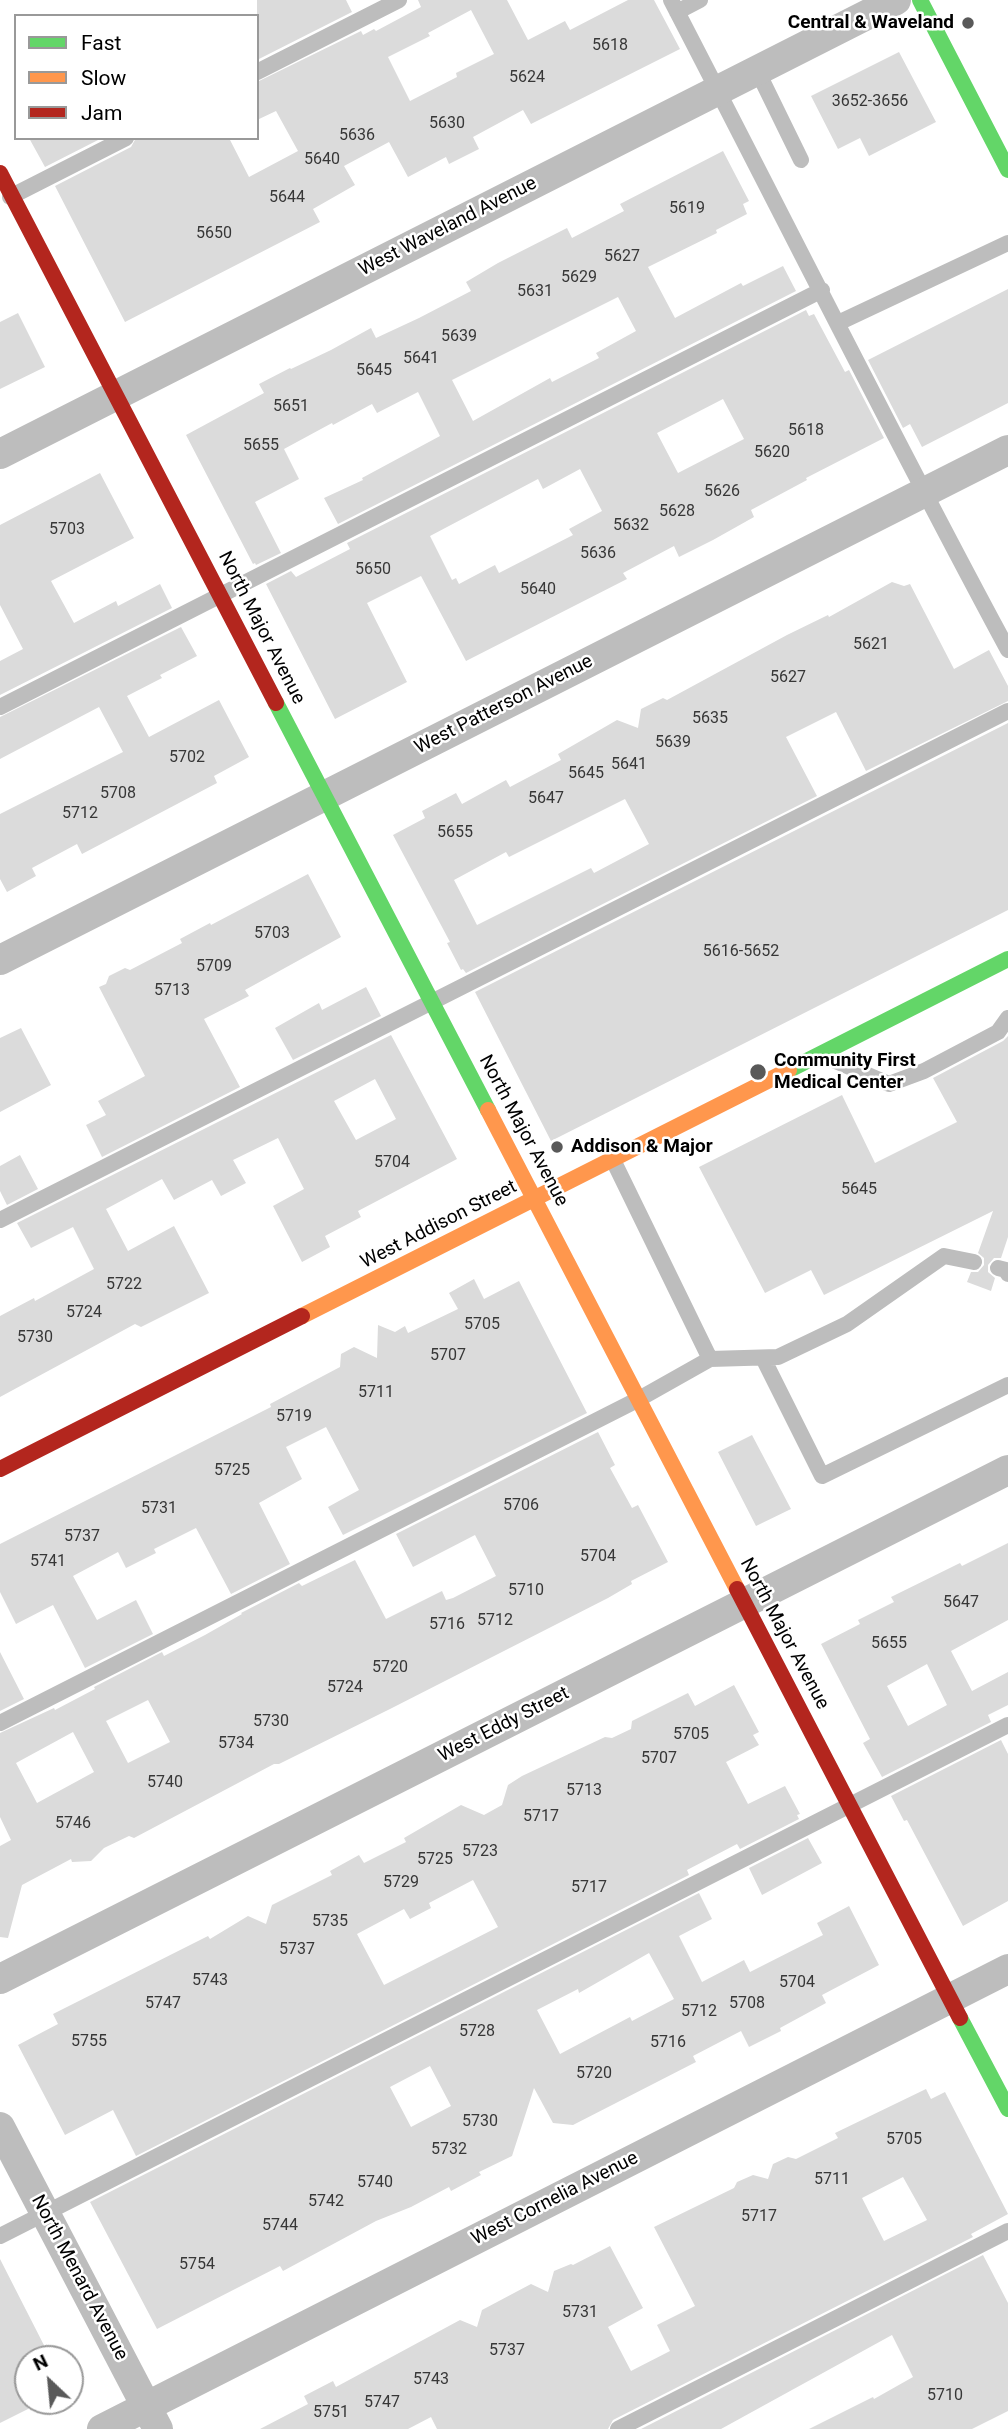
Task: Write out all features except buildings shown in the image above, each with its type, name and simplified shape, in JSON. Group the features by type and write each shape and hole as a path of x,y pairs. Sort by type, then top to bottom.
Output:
{"street":[{"name":"West Waveland Avenue","path":"0,454 896,0"},
{"path":"920,0 1008,170"},
{"name":"North Major Avenue","path":"0,173 6,199 116,396 1008,2109"},
{"name":"West Patterson Avenue","path":"0,960 1008,450"},
{"name":"West Addison Street","path":"0,1469 1004,961"},
{"name":"West Eddy Street","path":"0,1979 1008,1470"},
{"name":"West Cornelia Avenue","path":"102,2429 152,2418 1008,1969"},
{"name":"North Menard Avenue","path":"0,2127 152,2418"}],"lane":[{"path":"259,71 399,0"},
{"path":"700,0 674,6 822,290 923,493 1008,650"},
{"path":"757,70 801,160"},
{"path":"6,199 122,140"},
{"path":"838,323 1008,243"},
{"path":"0,707 822,290"},
{"path":"0,1220 1008,711"},
{"path":"1004,961 1008,980"},
{"path":"820,1055 889,1084 924,1071 998,1032 1008,1018"},
{"path":"613,1160 710,1359"},
{"path":"0,1723 639,1399 710,1359 778,1357 847,1324 944,1256 974,1262"},
{"path":"763,1357 822,1476 1008,1385"},
{"path":"0,2236 1008,1726"},
{"path":"618,2429 1008,2231"}],"traffic: fast":[{"path":"920,0 1008,170"},
{"path":"276,703 488,1110"},
{"path":"789,1070 1008,959"},
{"path":"960,2018 1008,2109"}],"traffic: slow":[{"path":"302,1316 789,1070"},
{"path":"488,1110 737,1589"}],"traffic: jam":[{"path":"0,173 276,703"},
{"path":"0,1469 302,1316"},
{"path":"737,1589 960,2018"}],"place":[{"name":"Central & Waveland","path":"968,23"},
{"name":"Community First Medical Center","path":"758,1072"},
{"name":"Addison & Major","path":"557,1147"}]}
